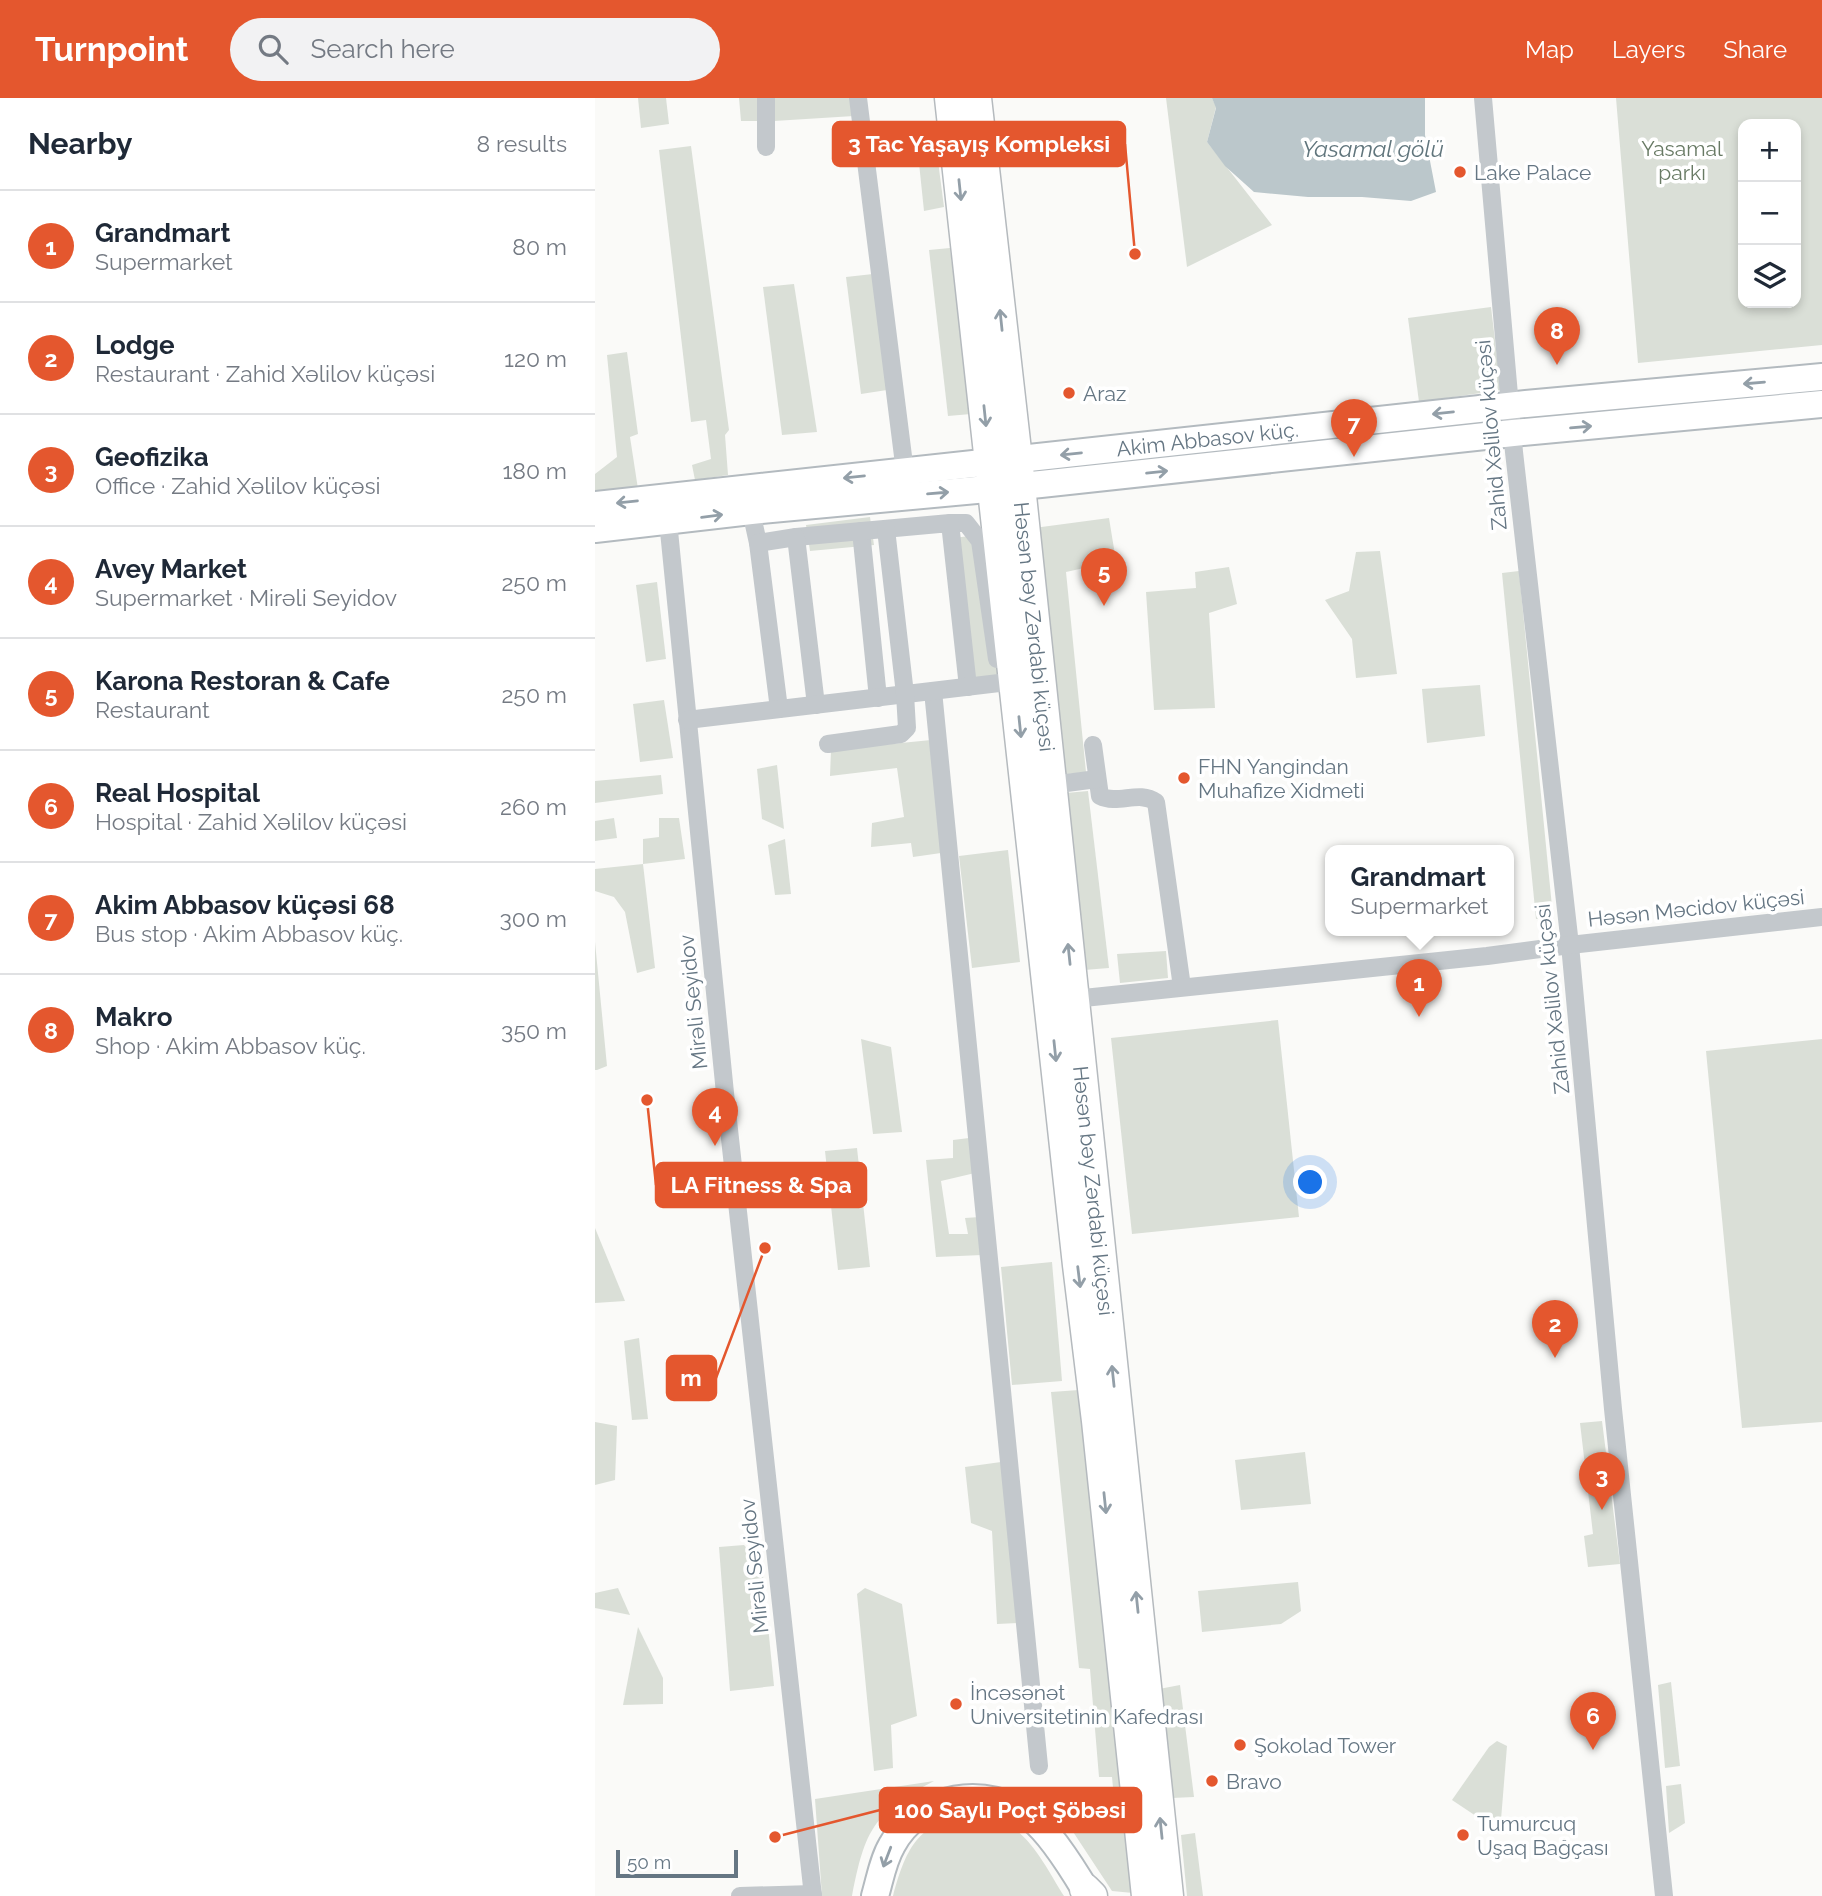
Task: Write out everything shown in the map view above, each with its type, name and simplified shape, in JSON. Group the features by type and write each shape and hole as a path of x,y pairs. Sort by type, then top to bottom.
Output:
{"main road":[{"name":"Həsən bəy Zərdabi küçəsi","path":"950,98 1051,785 1168,1896"},
{"name":"Həsən bəy Zərdabi küçəsi","path":"976,98 1005,475 1008,682 1147,1896"},
{"name":"Akim Abbasov küç.","path":"595,529 668,521 750,500 905,472 1005,475 1264,434 1511,406 1822,377"},
{"name":"Akim Abbasov küç.","path":"595,505 750,500 1005,475 1267,461 1513,433 1822,404"},
{"path":"1264,434 1267,461"},
{"path":"876,1896 892,1844 910,1823 921,1813 940,1803 979,1797 1010,1804 1034,1820 1089,1894"}],"street":[{"path":"766,98 766,147"},
{"path":"859,98 905,472"},
{"name":"Zahid Xəlilov küçəsi","path":"1483,98 1513,433 1570,945 1613,1409 1664,1896"},
{"path":"750,500 779,709"},
{"name":"Mirəli Seyidov","path":"668,521 747,1306 813,1895"},
{"path":"950,523 968,687"},
{"path":"687,720 1008,682 980,541 965,523 796,537 758,543"},
{"path":"828,744 901,734 907,728 886,529"},
{"path":"861,531 878,698"},
{"path":"796,537 815,705"},
{"path":"933,691 1039,1766"},
{"path":"1093,745 1100,796 1107,800 1150,797 1156,802 1182,988"},
{"path":"1051,785 1097,779"},
{"name":"Həsən Məcidov küçəsi","path":"1074,999 1487,956 1822,917"},
{"path":"740,1896 813,1895"}],"green space":[{"path":"638,98 666,98 669,124 641,128"},
{"path":"739,98 760,98 760,121 741,121"},
{"path":"774,98 851,98 854,116 774,121"},
{"path":"1166,98 1212,98 1216,107 1207,142 1272,225 1187,267"},
{"name":"Yasamal parkı","path":"1616,98 1822,98 1822,345 1638,363"},
{"path":"691,146 729,430 725,435 728,475 695,480 692,465 711,459 706,420 691,422 659,150"},
{"path":"938,161 944,207 924,211 919,163"},
{"path":"950,248 971,414 948,416 929,250"},
{"path":"873,274 887,390 861,394 846,277"},
{"path":"794,284 817,432 782,435 763,287"},
{"path":"1491,307 1501,390 1419,402 1408,318"},
{"path":"627,352 638,434 630,437 638,489 595,494 595,474 617,457 607,355"},
{"path":"870,517 874,545 810,551 806,525"},
{"path":"1109,518 1116,561 1066,572 1086,772 1059,775 1034,528"},
{"path":"986,534 1002,677 963,681 945,539"},
{"path":"1380,551 1397,674 1356,678 1352,639 1325,600 1349,591 1356,552"},
{"path":"1229,567 1237,604 1209,613 1215,708 1154,710 1146,592 1196,588 1195,572"},
{"path":"1519,571 1553,917 1536,919 1502,573"},
{"path":"657,582 666,659 646,662 636,585"},
{"path":"1480,685 1485,736 1427,743 1422,689"},
{"path":"664,700 673,758 640,762 633,704"},
{"path":"931,740 941,853 913,857 911,843 871,847 872,823 904,817 897,768 830,776 831,750"},
{"path":"777,765 784,829 762,819 757,769"},
{"path":"661,775 663,794 595,803 595,781"},
{"path":"1088,791 1109,968 1084,970 1066,793"},
{"path":"614,818 617,838 595,841 595,821"},
{"path":"659,818 679,818 685,859 643,864 643,839 659,837"},
{"path":"785,839 791,894 775,895 768,845"},
{"path":"1008,850 1020,962 972,968 959,856"},
{"path":"643,864 655,968 637,973 625,912 614,897 595,891 595,869"},
{"path":"595,942 607,1066 597,1070 595,1070"},
{"path":"1166,951 1168,978 1120,983 1117,954"},
{"path":"1278,1020 1299,1217 1132,1234 1111,1038"},
{"path":"861,1039 891,1047 902,1132 873,1134"},
{"path":"1822,1039 1822,1422 1742,1428 1706,1051"},
{"path":"969,1138 975,1173 941,1181 949,1234 968,1234 965,1218 980,1217 982,1255 936,1257 926,1160 953,1158 953,1140"},
{"path":"857,1148 870,1267 838,1270 825,1151"},
{"path":"595,1228 625,1301 595,1303"},
{"path":"1052,1262 1062,1381 1012,1385 1001,1267"},
{"path":"639,1338 648,1419 632,1420 624,1341"},
{"path":"1079,1390 1133,1893 1112,1891 1060,1812 1115,1809 1112,1777 1099,1777 1090,1669 1079,1668 1051,1392"},
{"path":"1602,1421 1620,1564 1588,1567 1584,1536 1593,1534 1580,1423"},
{"path":"595,1422 617,1426 615,1480 595,1485"},
{"path":"1305,1452 1311,1504 1241,1510 1235,1460"},
{"path":"1001,1462 1019,1623 997,1624 992,1531 971,1523 965,1467"},
{"path":"744,1545 762,1566 774,1686 730,1691 719,1547"},
{"path":"1298,1582 1301,1611 1281,1624 1202,1632 1198,1591"},
{"path":"618,1588 630,1615 595,1608 595,1593"},
{"path":"865,1588 902,1604 917,1716 891,1725 893,1768 874,1771 857,1594"},
{"path":"638,1627 663,1678 663,1704 623,1705"},
{"path":"1671,1682 1680,1766 1665,1768 1658,1685"},
{"path":"1180,1685 1194,1797 1172,1798 1159,1689"},
{"path":"1497,1741 1507,1746 1500,1832 1452,1800 1489,1747"},
{"path":"934,1781 897,1803 875,1826 862,1855 852,1896 822,1896 815,1799"},
{"path":"1681,1784 1685,1823 1669,1833 1666,1786"},
{"path":"977,1815 999,1820 1020,1833 1037,1852 1064,1896 893,1896 910,1849 918,1838 941,1823"},
{"path":"1195,1833 1203,1896 1187,1896 1181,1835"}],"water":[{"name":"Yasamal gölü","path":"1212,98 1425,98 1425,135 1436,192 1411,201 1254,192 1225,166 1207,142 1216,108"}],"place":[{"name":"Lake Palace","path":"1460,172"},
{"name":"3 Tac Yaşayış Kompleksi","path":"1135,254"},
{"name":"Makro","path":"1557,365"},
{"name":"Araz","path":"1069,393"},
{"name":"Akim Abbasov küçəsi 68","path":"1354,457"},
{"name":"Karona Restoran & Cafe","path":"1104,606"},
{"name":"FHN Yangindan Muhafize Xidmeti","path":"1184,778"},
{"name":"Grandmart","path":"1419,1017"},
{"name":"LA Fitness & Spa","path":"647,1100"},
{"name":"Avey Market","path":"715,1146"},
{"name":"m","path":"765,1248"},
{"name":"Lodge","path":"1555,1358"},
{"name":"Geofizika","path":"1602,1510"},
{"name":"İncəsənət Universitetinin Kafedrası","path":"956,1704"},
{"name":"Şokolad Tower","path":"1240,1745"},
{"name":"Real Hospital","path":"1593,1750"},
{"name":"Bravo","path":"1212,1781"},
{"name":"Tumurcuq Uşaq Bağçası","path":"1463,1835"},
{"name":"100 Saylı Poçt Şöbəsi","path":"775,1837"}]}
